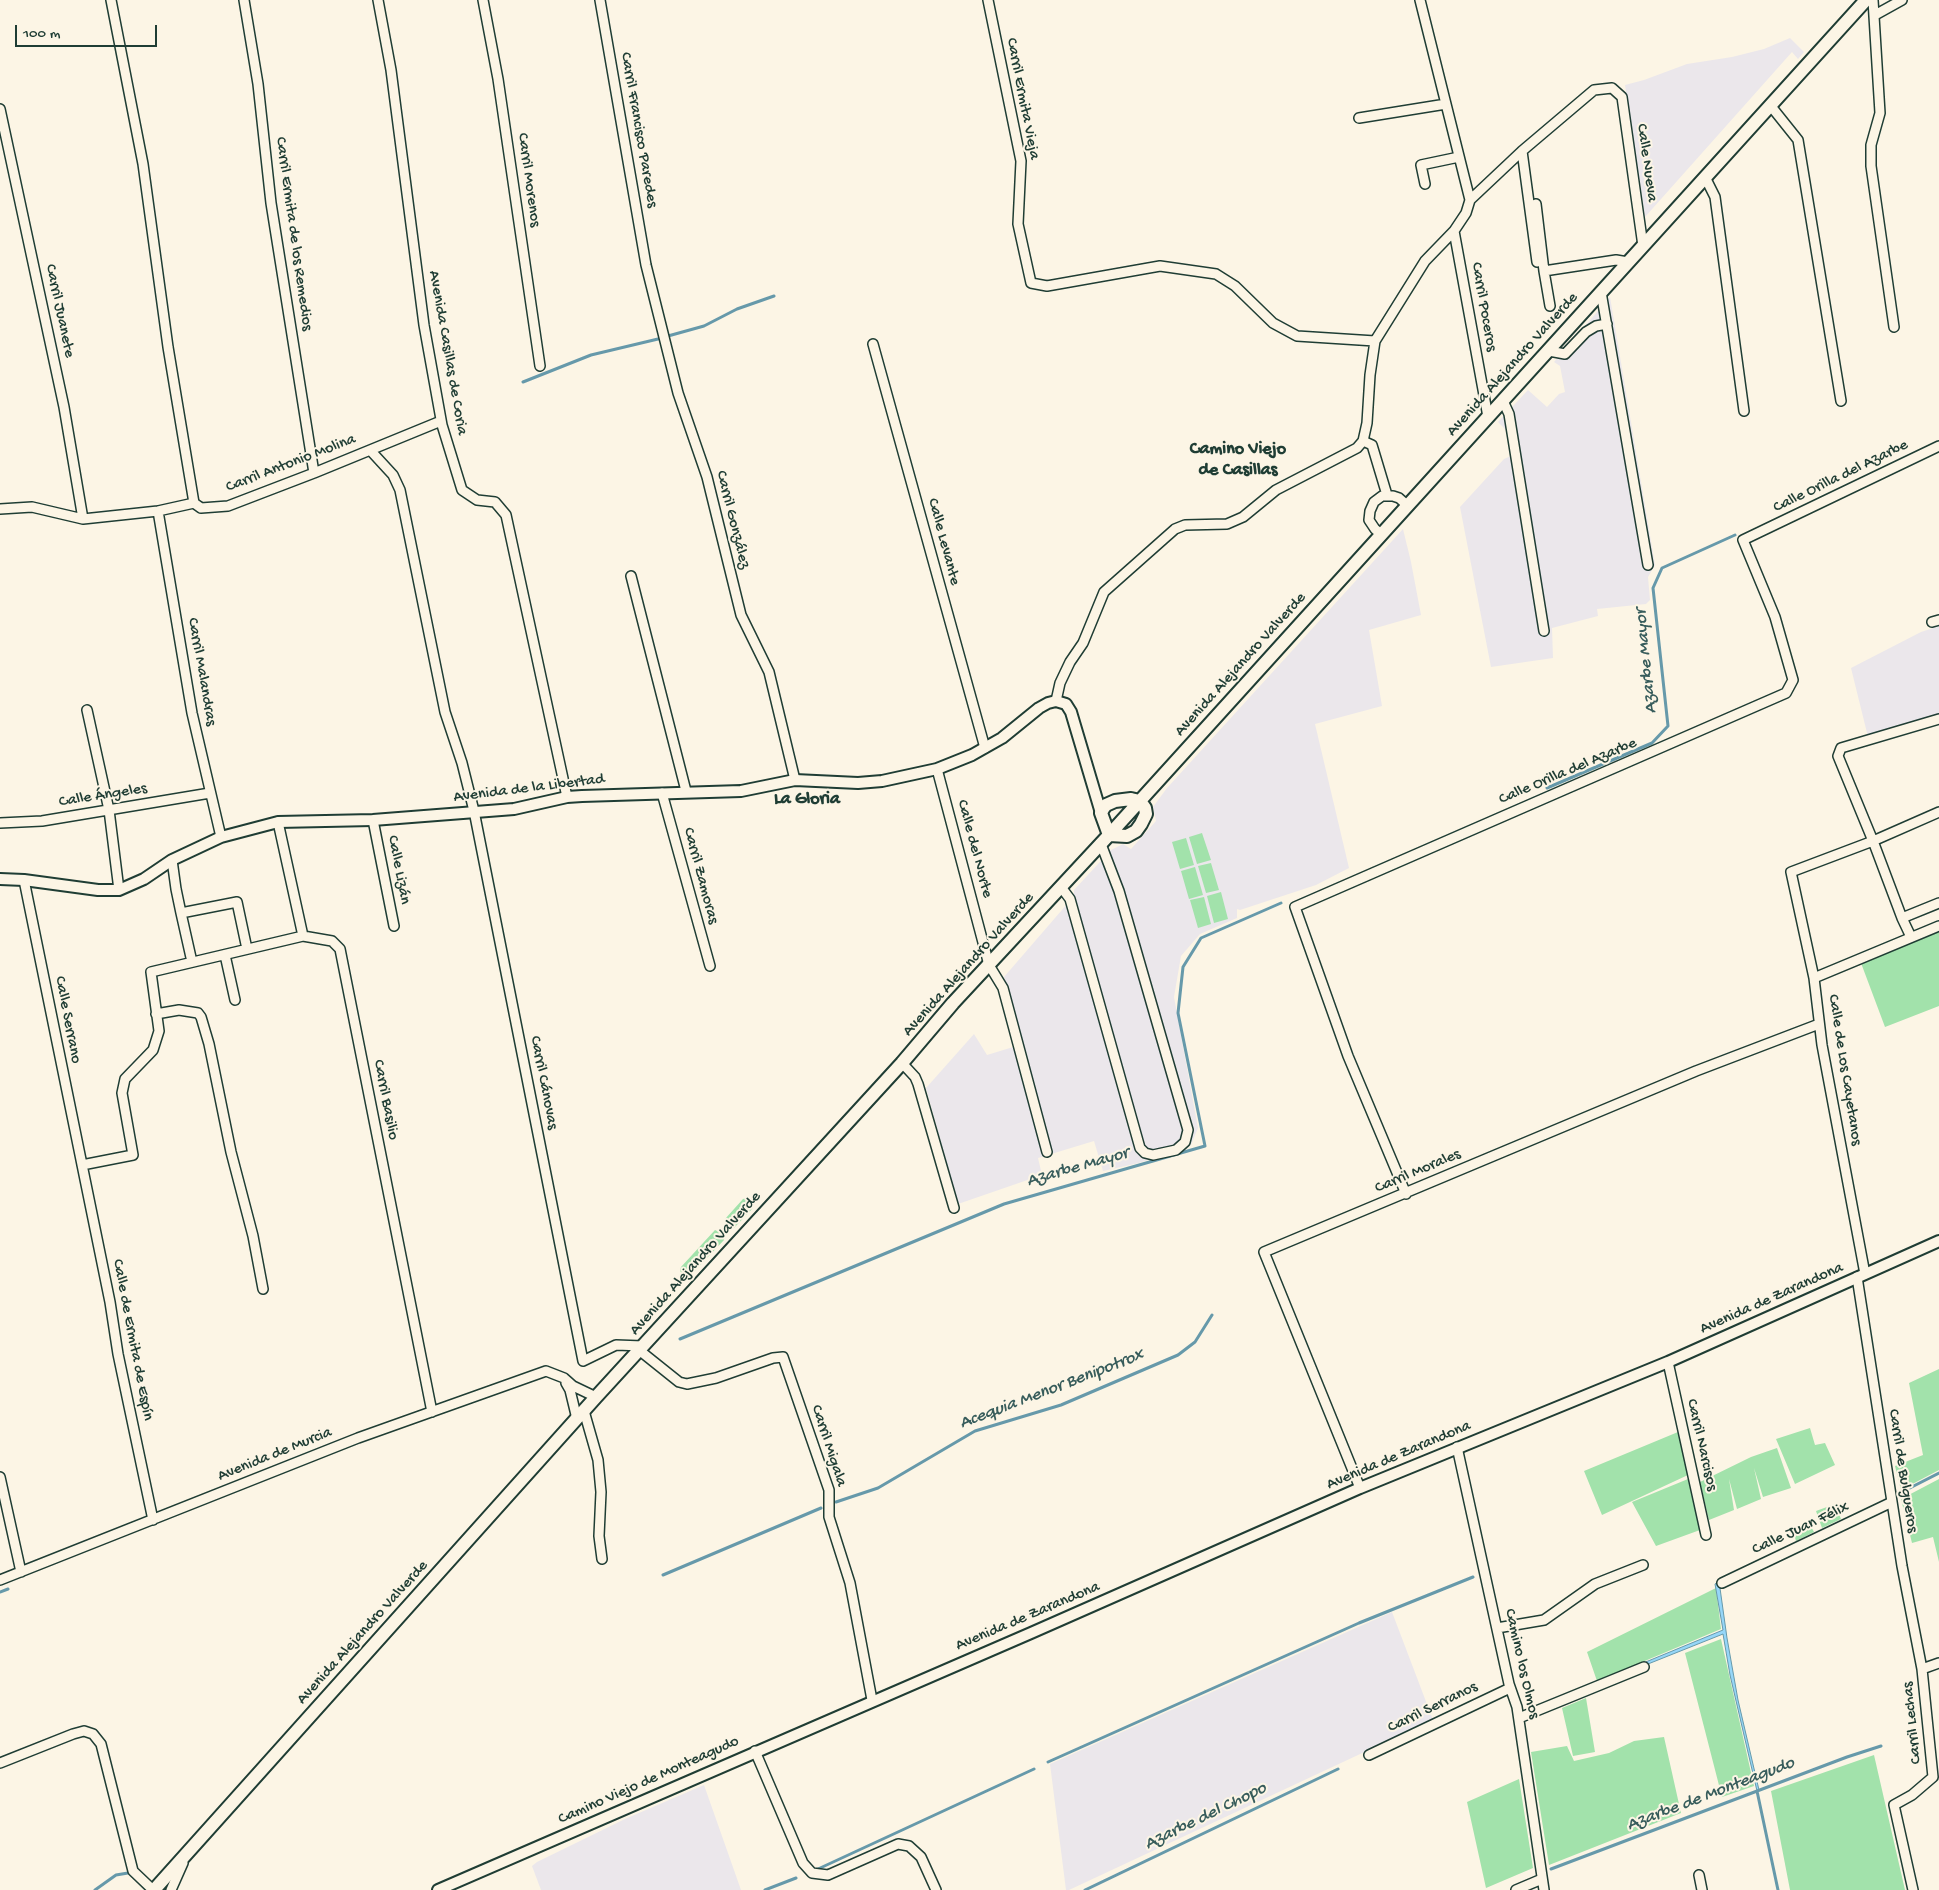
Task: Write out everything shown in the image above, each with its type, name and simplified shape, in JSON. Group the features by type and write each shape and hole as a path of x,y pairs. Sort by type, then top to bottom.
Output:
{"main road":[{"name":"Avenida Alejandro Valverde","path":"153,1890 186,1856 596,1397 902,1063 953,1002 990,965 1105,840 1866,0"},
{"path":"1105,840 1100,813 1106,805 1115,801 1131,799 1140,801"}],"street":[{"path":"111,0 143,164 168,347 194,504"},
{"name":"Carril Ermita de los Remedios","path":"244,0 258,84 271,203 314,473"},
{"name":"Avenida Casillas de Coria","path":"378,0 391,70 424,325 441,421 462,490 477,500 495,502 506,515 567,797"},
{"name":"Carril Morenos","path":"483,0 498,79 540,366"},
{"name":"Carril Francisco Paredes","path":"600,0 646,265"},
{"name":"Carril Ermita Vieja","path":"988,0 1021,161 1018,224 1031,284 1046,286 1160,266 1216,274 1235,286 1273,324 1297,336 1375,341"},
{"path":"1420,0 1470,200"},
{"path":"1873,0 1880,113 1871,145 1870,166 1894,327"},
{"path":"1875,15 1902,0"},
{"name":"Calle Nueva","path":"1522,151 1594,90 1612,88 1622,98 1643,246"},
{"path":"1360,118 1446,104"},
{"path":"1770,105 1798,140 1841,401"},
{"name":"Carril Juanete","path":"0,109 64,407 82,519"},
{"path":"1100,813 1070,712 1066,704 1056,701 1060,683 1070,662 1084,643 1104,592 1175,529 1185,525 1227,524 1243,517 1276,490 1357,448 1363,440 1367,423 1370,375 1375,341 1425,261 1454,231 1466,213 1470,200 1522,151"},
{"path":"1522,151 1537,262"},
{"path":"1425,184 1421,166 1458,157"},
{"path":"1705,177 1716,197 1744,411"},
{"path":"1536,204 1550,306"},
{"name":"Carril Poceros","path":"1454,231 1488,417"},
{"path":"1544,271 1616,260 1628,262"},
{"name":"Carril González","path":"646,265 678,393 707,477 741,616 769,672 795,780"},
{"path":"1601,292 1648,565"},
{"path":"1549,351 1565,354 1586,332 1596,326 1607,324"},
{"name":"Calle Levante","path":"873,344 985,748"},
{"path":"1503,401 1509,414 1544,631"},
{"name":"Carril Antonio Molina","path":"0,509 32,507 82,519 158,511 194,504 201,508 228,506 441,421"},
{"path":"1363,440 1372,445 1387,495"},
{"name":"Calle Orilla del Azarbe","path":"1406,1194 1348,1056 1295,906 1786,694 1793,680 1775,617 1743,540 1939,446"},
{"name":"Carril Cánovas","path":"370,450 394,475 400,490 445,712 462,762 474,811 583,1361 616,1345 641,1348"},
{"path":"1382,535 1371,524 1369,515 1374,502 1378,498 1387,495 1399,498 1408,506"},
{"name":"Carril Malandras","path":"158,511 192,713 221,837"},
{"path":"631,576 686,791"},
{"name":"Avenida de la Libertad","path":"0,879 24,880 98,890 120,890 144,879 172,860 221,837 278,822 373,820 514,809 567,797 741,790 795,780 858,783 882,781 937,769 985,748 1002,738 1039,708 1056,701"},
{"path":"87,710 109,810 120,890"},
{"path":"1911,938 1838,756 1841,748 1939,719"},
{"name":"Calle del Norte","path":"937,769 990,965 1003,988 1048,1152"},
{"name":"Calle Ángeles","path":"0,823 42,821 210,793"},
{"name":"Carril Zamoras","path":"662,793 710,966"},
{"path":"1095,794 1104,799 1115,801"},
{"path":"1873,841 1939,812"},
{"name":"Calle Lizán","path":"373,820 394,926"},
{"path":"82,1165 133,1155 122,1093 125,1079 153,1050 159,1031 151,972 303,936 278,822"},
{"path":"1061,888 1070,899 1140,1148 1145,1153 1153,1155 1176,1150 1186,1142 1188,1130 1105,840"},
{"name":"Calle de Los Cayetanos","path":"1861,1276 1823,1055 1814,978 1791,872 1873,841"},
{"path":"172,860 176,889 192,962"},
{"name":"Calle Serrano","path":"24,880 82,1165"},
{"path":"181,913 236,902 247,949"},
{"path":"1902,918 1939,903"},
{"path":"1814,978 1939,926"},
{"name":"Carril Basilio","path":"303,936 332,941 340,949 432,1412"},
{"path":"225,955 235,1000"},
{"path":"156,1014 179,1010 198,1013 201,1017 222,1104 231,1152 253,1236 263,1289"},
{"name":"Carril Morales","path":"1360,1488 1264,1252 1696,1071 1819,1024"},
{"path":"902,1063 915,1077 918,1084 954,1208"},
{"name":"Calle de Ermita de Espín","path":"82,1165 110,1302 118,1354 153,1520"},
{"name":"Avenida de Zarandona","path":"872,1700 1021,1637 1360,1488 1668,1362 1939,1241"},
{"name":"Carril de Bulgueros","path":"1861,1276 1892,1502 1922,1669"},
{"name":"Carril Migala","path":"641,1348 679,1382 687,1384 716,1378 773,1358 783,1357 829,1490 829,1517 850,1583 872,1700"},
{"name":"Carril Narcisos","path":"1668,1362 1706,1535"},
{"name":"Avenida de Murcia","path":"0,1580 349,1441 546,1371 564,1378 573,1386 596,1397"},
{"path":"564,1378 598,1460 601,1492 599,1536 602,1558"},
{"name":"Camino los Olmos","path":"1457,1447 1510,1688 1517,1707 1544,1890"},
{"path":"0,1477 21,1572"},
{"name":"Calle Juan Félix","path":"1722,1583 1892,1502"},
{"path":"1497,1628 1544,1620 1595,1584 1643,1565"},
{"name":"Carril Lechas","path":"1913,1890 1894,1805 1912,1795 1934,1777 1922,1669 1939,1663"},
{"path":"1519,1718 1644,1667"},
{"name":"Carril Serranos","path":"1369,1755 1510,1688"},
{"name":"Camino Viejo de Monteagudo","path":"438,1890 872,1700"},
{"path":"0,1763 73,1734 84,1731 94,1734 101,1744 133,1870 153,1890"},
{"path":"754,1751 803,1863 812,1873 828,1875 898,1844 909,1846 920,1857 936,1890"},
{"path":"171,1890 186,1856"},
{"path":"1699,1875 1702,1890"},
{"path":"1516,1890 1542,1879"}],"shaded area":[{"path":"1790,38 1804,52 1798,59 1792,52 1645,217 1625,85 1687,64 1732,57 1764,49"},
{"path":"1610,297 1655,565 1648,577 1650,600 1646,604 1597,609 1598,616 1552,628 1553,658 1491,667 1460,507 1504,459 1511,456 1509,433 1498,422 1528,390 1547,407 1559,394 1565,392 1560,366 1554,362"},
{"path":"1403,529 1421,615 1369,630 1382,706 1315,724 1349,868 1316,885 1240,910 1237,909 1237,918 1200,934 1181,956 1174,997 1198,1128 1191,1145 1139,1163 1103,1171 1094,1141 1038,1158 1042,1175 958,1204 926,1088 974,1034 987,1055 1023,1044 1004,977 1074,896 1074,890 1111,850 1123,844 1131,849 1156,821 1153,807 1167,788"},
{"path":"1939,626 1939,716 1868,737 1851,668 1921,632"},
{"path":"1392,1612 1433,1720 1066,1890 1050,1764"},
{"path":"704,1785 741,1890 541,1890 532,1866 537,1862 625,1819"}],"green space":[{"path":"1202,833 1211,860 1197,864 1189,837"},
{"path":"1186,838 1194,865 1180,869 1172,842"},
{"path":"1211,863 1219,890 1206,893 1198,866"},
{"path":"1195,867 1203,895 1189,899 1181,871"},
{"path":"1221,892 1228,919 1214,923 1207,896"},
{"path":"1204,897 1211,924 1198,928 1190,900"},
{"path":"1939,932 1939,1006 1885,1027 1861,963"},
{"path":"743,1199 751,1200 753,1208 734,1228 729,1227 725,1219"},
{"path":"715,1230 723,1234 724,1240 690,1276 684,1275 680,1271 681,1267"},
{"path":"1939,1369 1939,1470 1901,1490 1895,1466 1923,1455 1909,1383"},
{"path":"1810,1428 1815,1445 1825,1443 1835,1465 1795,1484 1776,1439"},
{"path":"1678,1432 1688,1475 1602,1515 1584,1471"},
{"path":"1777,1448 1791,1488 1763,1497 1754,1468 1761,1499 1737,1509 1729,1479 1734,1510 1709,1520 1700,1482 1751,1457"},
{"path":"1688,1479 1700,1530 1656,1546 1632,1502"},
{"path":"1939,1479 1939,1562 1933,1537 1912,1543 1901,1499"},
{"path":"1835,1504 1841,1519 1822,1528 1816,1511"},
{"path":"1809,1523 1814,1532 1796,1541 1792,1528"},
{"path":"1716,1588 1721,1629 1597,1681 1587,1652"},
{"path":"1721,1639 1754,1786 1722,1797 1685,1653"},
{"path":"1586,1698 1595,1752 1573,1756 1562,1708"},
{"path":"1664,1737 1681,1813 1549,1865 1531,1752 1567,1746 1574,1761 1609,1753 1634,1741"},
{"path":"1874,1755 1905,1890 1790,1890 1771,1791"},
{"path":"1519,1779 1533,1868 1486,1888 1467,1802"}],"water":[{"path":"1719,1581 1738,1700 1759,1790 1757,1791 1730,1675 1723,1634 1608,1680 1607,1678 1723,1630 1715,1584"}],"waterway":[{"path":"668,336 704,326 737,309 774,296"},
{"path":"523,382 591,355 658,339"},
{"name":"Azarbe Mayor","path":"1547,788 1652,743 1668,726 1653,588 1662,568 1735,535"},
{"name":"Azarbe Mayor","path":"680,1339 1004,1204 1205,1146 1178,1013 1183,967 1201,938 1281,903"},
{"name":"Acequia Menor Benipotrox","path":"836,1502 878,1488 975,1431 1061,1405 1178,1355 1195,1342 1212,1315"},
{"name":"Azarbe del Chopo","path":"1898,1494 1939,1473"},
{"name":"Acequia Menor Benipotrox","path":"663,1575 821,1508"},
{"path":"1048,1762 1359,1623 1473,1577"},
{"name":"Azarbe Mayor","path":"0,1592 8,1589"},
{"name":"Azarbe de Monteagudo","path":"1551,1869 1847,1757 1881,1746"},
{"path":"818,1869 1034,1769"},
{"name":"Azarbe del Chopo","path":"1085,1890 1338,1769"},
{"path":"1757,1791 1778,1890"},
{"path":"95,1890 116,1875 128,1873"},
{"path":"765,1890 796,1878"}],"district":[{"name":"Camino Viejo de Casillas","path":"1238,460"},
{"name":"La Gloria","path":"807,800"}]}
